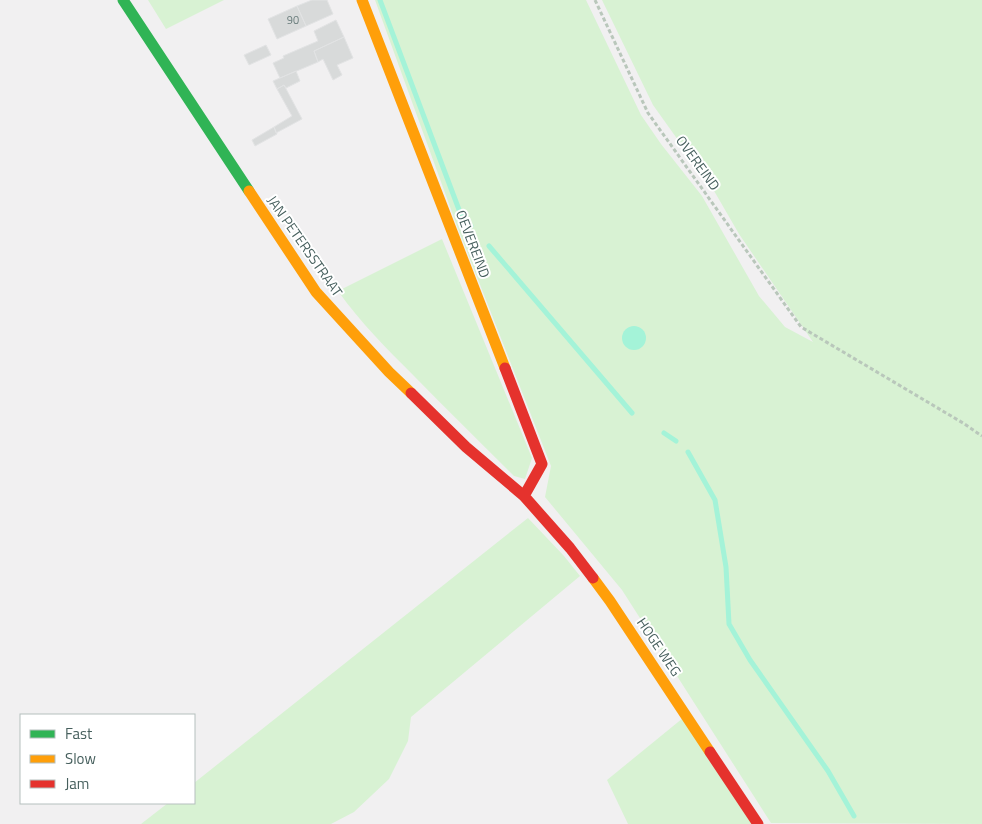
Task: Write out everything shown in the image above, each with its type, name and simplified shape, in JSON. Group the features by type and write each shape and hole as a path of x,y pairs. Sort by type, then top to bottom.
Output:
{"street":[{"name":"JAN PETERSSTRAAT","path":"123,0 316,292 389,372 466,447 524,496"},
{"name":"OEVEREIND","path":"362,0 542,464 524,496"},
{"name":"HOGE WEG","path":"524,496 570,548 610,600 758,824"}],"path":[{"name":"OVEREIND","path":"595,0 648,113 801,327 982,436"}],"shaded area":[{"path":"148,0 224,0 166,29"},
{"path":"375,0 586,0 641,115 702,196 759,296 785,327 813,342 739,234 713,189 653,105 602,0 982,0 982,824 771,823 622,590 545,497 551,466 457,226"},
{"path":"442,239 532,458 525,479 514,476 439,401 374,335 338,291"},
{"path":"634,326 639,327 645,333 645,343 639,349 634,350 629,349 623,343 622,338 623,333 629,327"},
{"path":"528,518 580,576 411,717 408,741 389,779 354,812 331,824 141,824 167,804 195,804 195,782"},
{"path":"683,718 752,824 628,824 607,780"}],"building":[{"path":"312,0 327,0 333,14 306,26 297,6"},
{"path":"297,6 306,26 277,39 268,19"},
{"path":"336,20 344,37 314,51 318,62 280,78 273,63 284,58 283,56 318,41 314,31"},
{"path":"344,37 353,58 337,65 342,75 333,80 323,59 318,62 314,51"},
{"path":"266,45 271,55 249,65 244,55"},
{"path":"296,71 300,81 286,88 284,85 277,89 273,81"},
{"path":"284,85 302,119 276,133 274,127 292,116 277,89"},
{"path":"274,127 277,134 255,146 252,140"}],"waterway":[{"path":"380,0 461,215 471,226"},
{"path":"489,246 632,413"},
{"path":"664,433 676,441"},
{"path":"688,452 715,500 726,567 729,624 750,660 828,771 854,816"}],"traffic: fast":[{"path":"123,0 249,191"}],"traffic: slow":[{"path":"362,0 505,368"},
{"path":"249,191 316,292 389,372 411,393"},
{"path":"593,578 710,752"}],"traffic: jam":[{"path":"505,368 542,464 524,496"},
{"path":"411,393 466,447 524,496 570,548 593,578"},
{"path":"710,752 758,824"}]}
